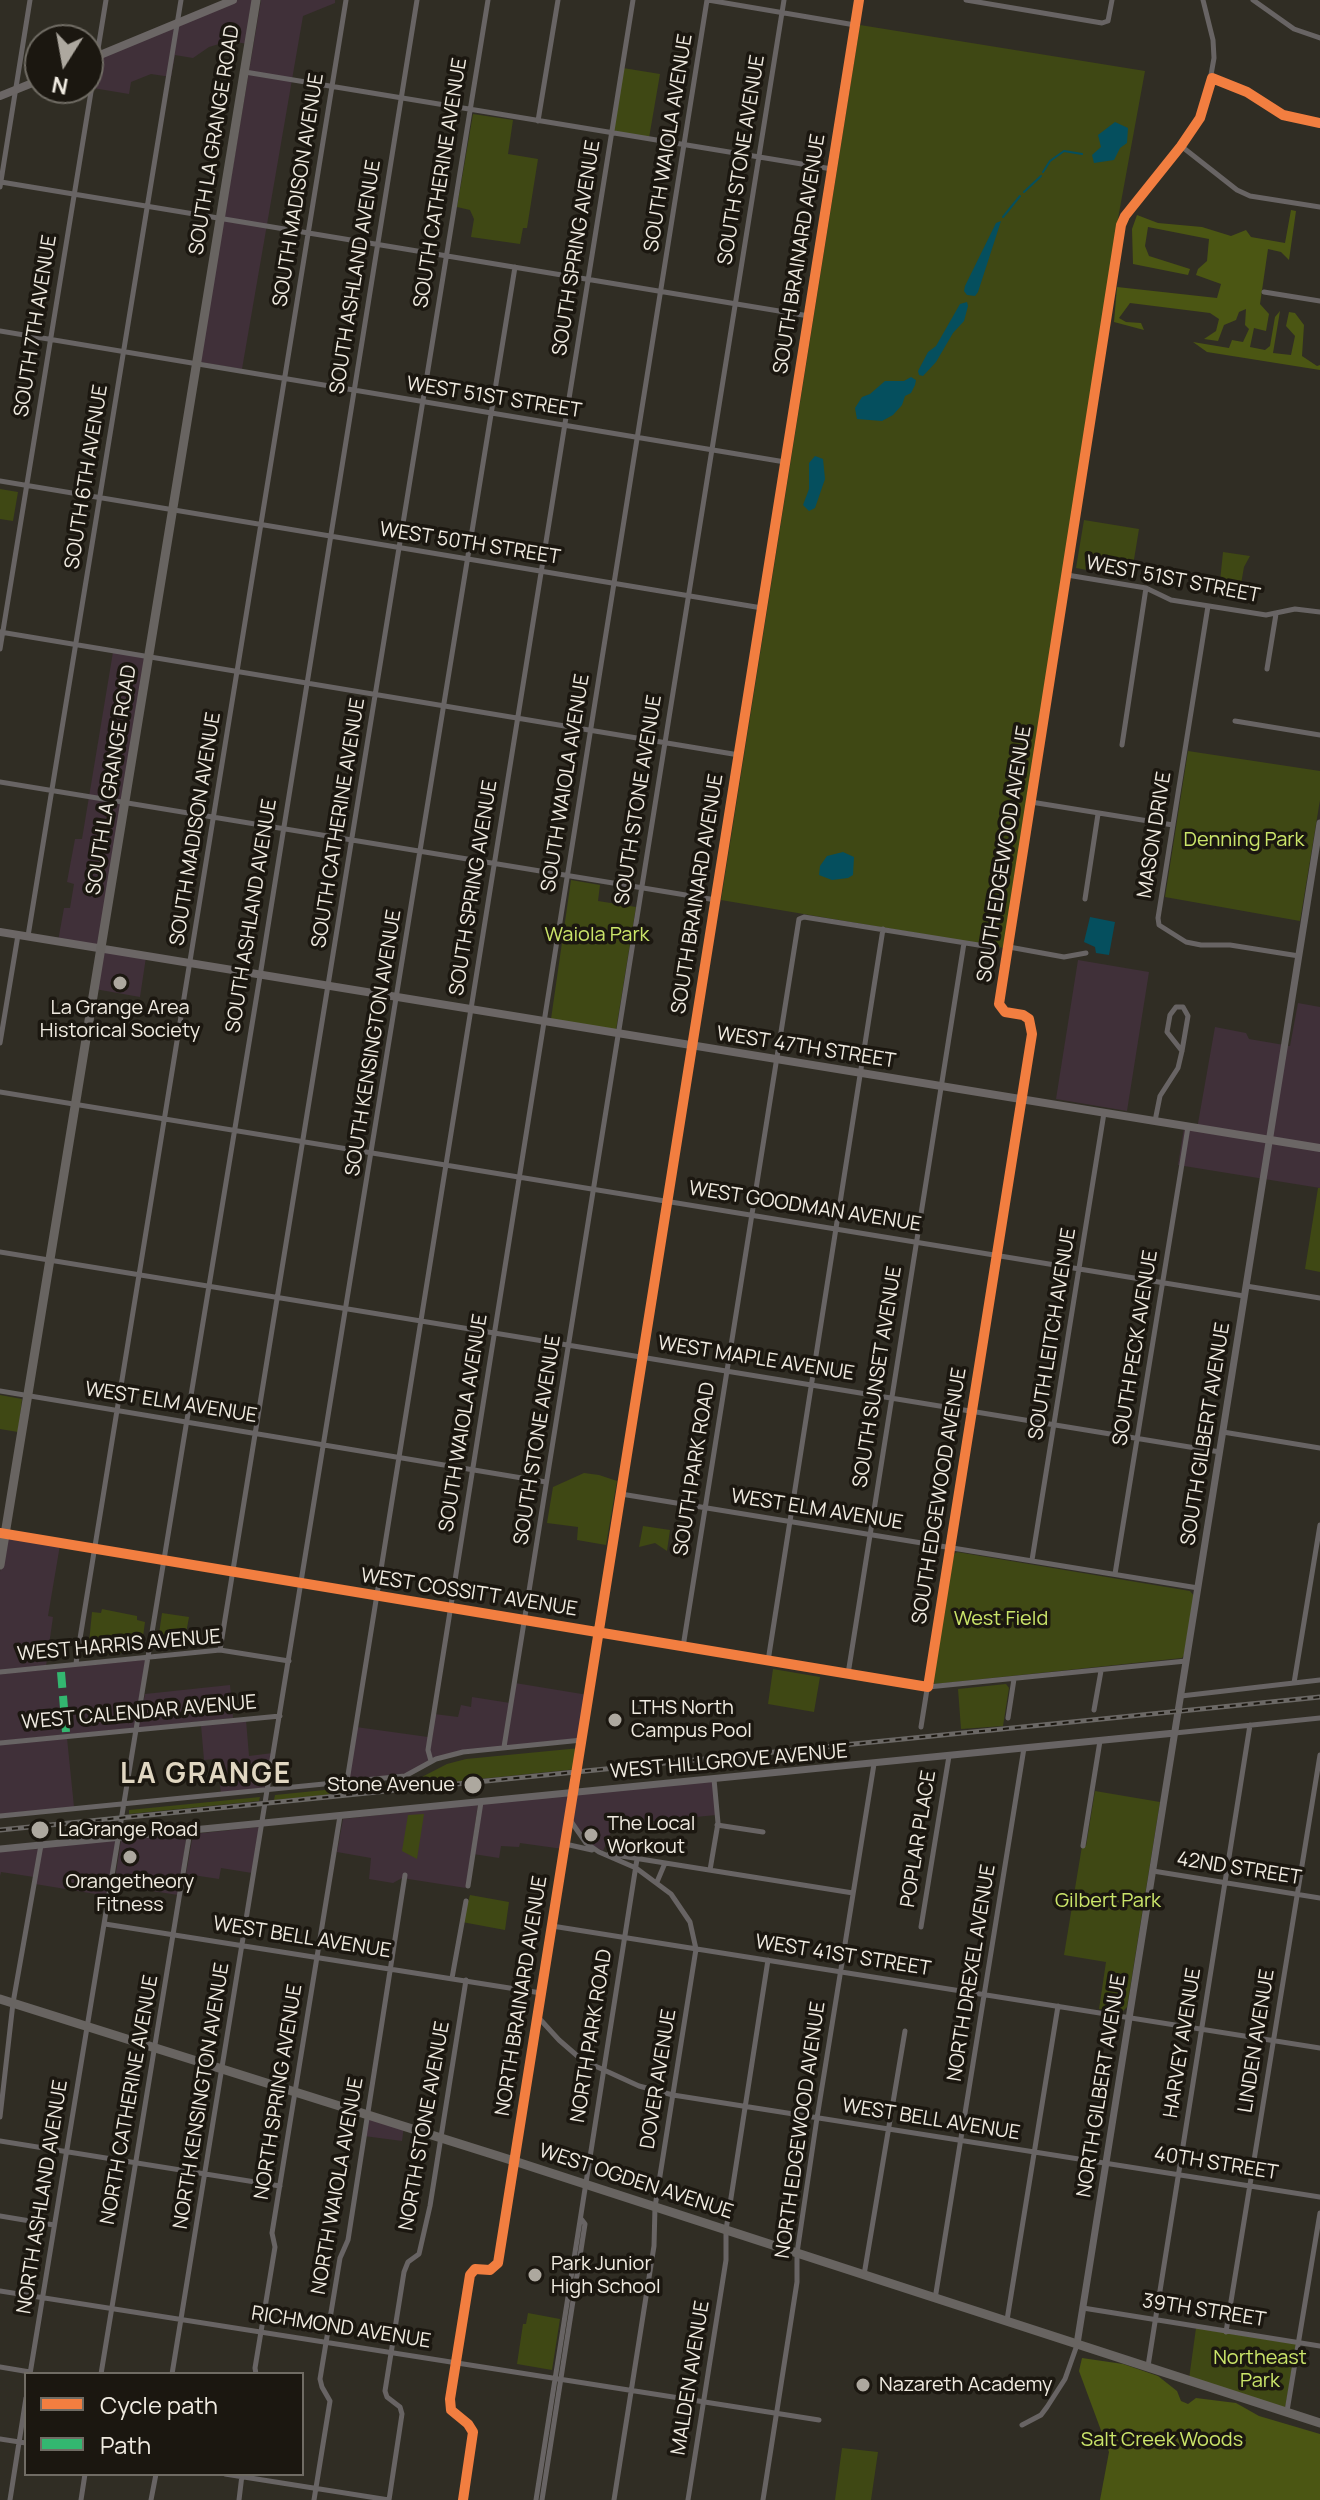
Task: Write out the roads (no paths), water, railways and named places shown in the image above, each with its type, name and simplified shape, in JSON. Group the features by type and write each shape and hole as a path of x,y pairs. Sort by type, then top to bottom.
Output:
{"main road":[{"path":"104,53 233,0"},
{"name":"SOUTH LA GRANGE ROAD","path":"0,1565 2,1533 102,950 256,0"},
{"path":"0,96 24,86"},
{"name":"WEST 47TH STREET","path":"0,932 1320,1148"},
{"name":"WEST OGDEN AVENUE","path":"0,1999 441,2137 1320,2423"}],"street":[{"path":"30,0 0,184 809,316"},
{"name":"SOUTH 7TH AVENUE","path":"100,24 106,0"},
{"name":"SOUTH 6TH AVENUE","path":"0,1043 52,791 181,0"},
{"name":"SOUTH MADISON AVENUE","path":"76,1663 346,0"},
{"name":"SOUTH ASHLAND AVENUE","path":"105,1924 417,0"},
{"name":"SOUTH CATHERINE AVENUE","path":"220,1650 488,0"},
{"path":"538,121 558,0"},
{"name":"SOUTH SPRING AVENUE","path":"347,1781 633,0"},
{"path":"708,0 855,25"},
{"name":"SOUTH WAIOLA AVENUE","path":"431,1761 428,1750 472,1469 708,0"},
{"name":"SOUTH STONE AVENUE","path":"504,1747 784,0"},
{"name":"SOUTH BRAINARD AVENUE","path":"573,1793 859,0"},
{"path":"966,0 1102,23 1108,21 1112,0"},
{"name":"SOUTH EDGEWOOD AVENUE","path":"921,1727 1032,1025 1023,1015 1005,1012 999,1006 1121,225 1200,118 1212,78 1213,40 1203,0"},
{"path":"1253,0 1294,29 1320,38"},
{"path":"244,72 832,169"},
{"path":"1212,78 1247,92 1283,115 1320,123"},
{"name":"SOUTH 7TH AVENUE","path":"0,649 86,104"},
{"path":"1181,146 1237,190 1250,196 1320,207"},
{"name":"SOUTH KENSINGTON AVENUE","path":"262,1824 515,267"},
{"path":"1264,292 1320,301"},
{"name":"WEST 51ST STREET","path":"0,331 785,462"},
{"name":"WEST 50TH STREET","path":"0,481 762,608"},
{"name":"WEST 51ST STREET","path":"1067,575 1146,588 1165,598 1266,615 1295,609 1320,612"},
{"path":"1122,745 1146,588"},
{"name":"MASON DRIVE","path":"1208,606 1159,925 1186,942 1230,945 1299,956"},
{"path":"1267,669 1276,614"},
{"path":"1,633 739,755"},
{"path":"1235,721 1320,735"},
{"path":"0,782 716,900"},
{"path":"1031,802 1173,825"},
{"path":"1085,899 1098,814"},
{"name":"SOUTH GILBERT AVENUE","path":"1175,1733 1320,823"},
{"name":"SOUTH PARK ROAD","path":"683,1647 801,918 883,929"},
{"path":"768,1661 883,929 997,948"},
{"name":"SOUTH SUNSET AVENUE","path":"848,1674 964,943"},
{"path":"1009,947 1064,957 1086,953"},
{"path":"1155,1122 1160,1096 1178,1068 1182,1051 1188,1016 1183,1007 1176,1007 1170,1015 1167,1032 1182,1051"},
{"name":"WEST GOODMAN AVENUE","path":"0,1092 1244,1296"},
{"name":"SOUTH LEITCH AVENUE","path":"1032,1560 1104,1113"},
{"name":"SOUTH PECK AVENUE","path":"1115,1574 1188,1127"},
{"name":"WEST MAPLE AVENUE","path":"0,1252 1220,1452"},
{"path":"1246,1286 1320,1298"},
{"name":"WEST ELM AVENUE","path":"0,1391 546,1482"},
{"path":"1223,1432 1320,1448"},
{"name":"WEST ELM AVENUE","path":"621,1494 1198,1588"},
{"path":"1294,1683 1320,1525"},
{"name":"WEST COSSITT AVENUE","path":"2,1533 928,1687 1186,1661"},
{"name":"WEST HARRIS AVENUE","path":"0,1672 220,1650 289,1661"},
{"path":"1094,1710 1101,1671"},
{"path":"1008,1718 1014,1679"},
{"path":"1181,1696 1320,1680"},
{"name":"WEST CALENDAR AVENUE","path":"0,1743 280,1716"},
{"path":"1175,1733 1320,1718"},
{"name":"HARVEY AVENUE","path":"1147,2367 1250,1725"},
{"name":"WEST HILLGROVE AVENUE","path":"0,1849 1175,1733"},
{"name":"NORTH GILBERT AVENUE","path":"1022,2425 1041,2415 1047,2407 1065,2379 1077,2344 1175,1733"},
{"path":"0,1816 410,1775 431,1761 463,1752 582,1740"},
{"path":"1083,1846 1100,1740"},
{"name":"NORTH DREXEL AVENUE","path":"934,2299 1024,1747"},
{"name":"LINDEN AVENUE","path":"1226,2332 1320,1755"},
{"name":"POPLAR PLACE","path":"921,1927 949,1756"},
{"name":"NORTH EDGEWOOD AVENUE","path":"763,2500 797,2282 797,2253 817,2118 874,1764"},
{"path":"710,1870 717,1825 714,1779"},
{"name":"NORTH BRAINARD AVENUE","path":"456,2362 470,2275 475,2269 490,2270 498,2263 573,1793"},
{"path":"468,1886 481,1802"},
{"name":"NORTH SPRING AVENUE","path":"256,2372 275,2247 272,2233 340,1816"},
{"path":"569,1818 586,1843 599,1852"},
{"name":"NORTH KENSINGTON AVENUE","path":"172,2372 262,1824"},
{"path":"717,1825 763,1832"},
{"name":"NORTH CATHERINE AVENUE","path":"101,2372 190,1831"},
{"path":"565,1844 637,1859 853,1893"},
{"path":"0,2117 13,2003 41,1845"},
{"name":"DOVER AVENUE","path":"599,1852 636,1868 657,1882 683,1909 692,1928 696,1949 655,2207 654,2246 614,2500"},
{"name":"NORTH PARK ROAD","path":"539,2500 585,2224 582,2220 585,2184 637,1859"},
{"path":"657,1882 665,1863"},
{"name":"42ND STREET","path":"1153,1871 1320,1898"},
{"name":"NORTH WAIOLA AVENUE","path":"314,2500 330,2401 320,2379 340,2258 348,2240 405,1875"},
{"path":"452,1978 466,1901"},
{"name":"WEST BELL AVENUE","path":"105,1924 541,1993"},
{"name":"NORTH ASHLAND AVENUE","path":"30,2372 105,1924"},
{"name":"WEST 41ST STREET","path":"552,1926 1320,2048"},
{"name":"MALDEN AVENUE","path":"688,2500 726,2260 726,2230 768,1960"},
{"name":"NORTH STONE AVENUE","path":"389,2500 402,2414 400,2407 385,2394 391,2352 404,2272 408,2262 421,2250 466,1980"},
{"path":"1007,2322 1058,2006"},
{"name":"WEST BELL AVENUE","path":"538,2017 582,2060 639,2086 673,2095 1106,2163"},
{"path":"864,2276 905,2031"},
{"path":"0,2141 280,2186"},
{"name":"40TH STREET","path":"1106,2163 1320,2197"},
{"path":"1287,2412 1320,2213"},
{"path":"0,2216 54,2225"},
{"name":"RICHMOND AVENUE","path":"0,2291 819,2420"},
{"name":"39TH STREET","path":"1083,2308 1320,2346"},
{"path":"456,2362 450,2407 473,2432 463,2500"},
{"path":"0,2367 25,2372"},
{"path":"10,2500 24,2420"},
{"path":"0,2439 22,2443"},
{"path":"81,2500 85,2476"},
{"path":"151,2500 156,2476"},
{"path":"239,2500 242,2476"},
{"path":"247,2476 389,2500"}],"water":[{"path":"1115,122 1128,128 1127,143 1120,148 1114,160 1094,163 1092,155 1101,147 1098,135"},
{"path":"1001,221 978,292 975,296 967,295 965,286 996,223"},
{"path":"967,302 964,321 936,362 923,376 919,375 928,352 936,346 960,304"},
{"path":"911,377 916,380 915,385 893,415 882,421 857,419 855,408 862,397 885,381 904,381"},
{"path":"815,456 823,459 825,479 815,508 809,511 803,505 809,489 809,463"},
{"path":"843,852 854,857 853,875 832,880 819,875 820,866 827,856"},
{"path":"1090,917 1115,922 1109,955 1096,953 1095,947 1084,942"}],"waterway":[{"path":"1043,172 1050,161 1064,151 1082,154"},
{"path":"1024,192 1041,176"},
{"path":"1003,217 1020,196"}],"railway":[{"path":"0,1830 1320,1697"}],"place":[{"name":"La Grange Area Historical Society","path":"120,983"},
{"name":"LTHS North Campus Pool","path":"615,1720"},
{"name":"Stone Avenue","path":"473,1785"},
{"name":"LaGrange Road","path":"40,1830"},
{"name":"The Local Workout","path":"591,1835"},
{"name":"Orangetheory Fitness","path":"130,1857"},
{"name":"Park Junior High School","path":"535,2275"},
{"name":"Nazareth Academy","path":"863,2385"}],"district":[{"name":"LA GRANGE","path":"206,1775"}],"park label":[{"name":"Denning Park","path":"1244,840"},
{"name":"Waiola Park","path":"597,935"},
{"name":"West Field","path":"1001,1619"},
{"name":"Gilbert Park","path":"1108,1901"},
{"name":"Northeast Park","path":"1260,2370"},
{"name":"Salt Creek Woods","path":"1162,2440"}]}
